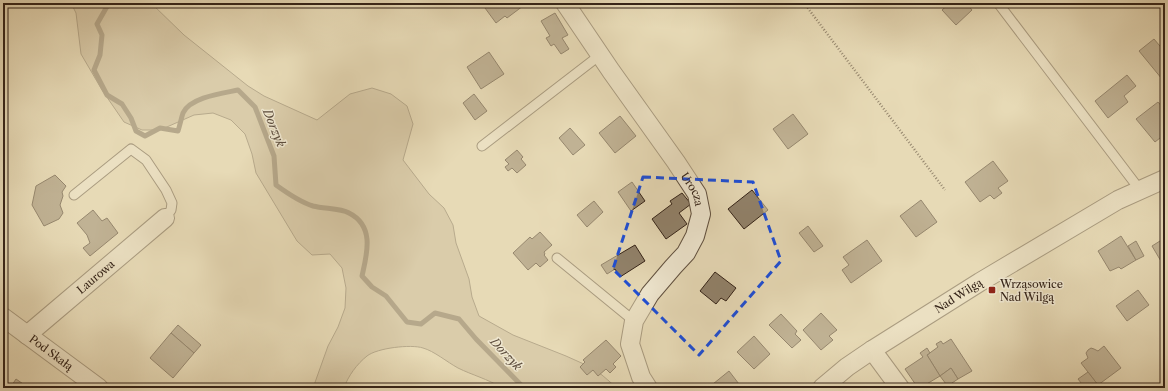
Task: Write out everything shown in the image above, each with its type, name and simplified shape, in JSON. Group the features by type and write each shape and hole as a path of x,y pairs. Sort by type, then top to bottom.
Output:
{"street":[{"name":"Urocza","path":"565,3 697,194 701,214 696,236 686,253 672,267 650,294 634,320 630,344 641,377 648,388"},
{"name":"Nad Wilgą","path":"822,388 847,367 872,350 980,282 1118,200 1165,179"},
{"name":"Laurowa","path":"28,335 165,218"},
{"name":"Pod Skałą","path":"3,317 99,388"},
{"path":"872,350 900,388"}],"lane":[{"path":"998,3 1140,190"},
{"path":"482,146 600,55"},
{"path":"74,195 131,149 146,160 166,190 172,203 171,210 165,218"},
{"path":"557,258 634,320"}],"path":[{"path":"804,3 945,190"}],"highlighted area":[{"path":"643,177 753,182 781,261 699,355 613,269"}],"shaded area":[{"path":"71,3 151,3 184,35 248,86 264,96 317,120 350,94 372,88 391,94 407,106 413,124 403,160 429,194 444,208 453,225 456,243 469,279 472,297 479,316 513,335 586,365 602,375 617,388 502,388 458,368 427,349 411,346 386,349 367,356 353,370 344,388 313,388 328,346 338,327 345,308 346,288 342,268 330,254 312,255 297,241 256,173 252,154 245,134 231,120 213,113 194,115 160,130 142,130 124,122 102,90 81,54 76,13"}],"building":[{"path":"492,3 527,3 507,18 505,16 496,23 485,8"},
{"path":"950,3 966,3 972,10 956,25 942,10"},
{"path":"555,13 568,35 562,38 569,49 561,54 554,44 551,46 546,38 550,36 541,21"},
{"path":"1154,39 1165,52 1165,77 1162,79 1139,51"},
{"path":"489,52 504,74 481,89 467,67"},
{"path":"1127,75 1136,86 1124,96 1128,102 1108,118 1095,101"},
{"path":"474,94 487,111 475,120 463,103"},
{"path":"1158,102 1165,110 1165,134 1155,142 1136,119"},
{"path":"793,114 808,134 788,149 773,129"},
{"path":"620,116 636,136 615,153 599,133"},
{"path":"570,128 585,145 573,155 559,138"},
{"path":"517,150 523,157 521,159 526,165 517,173 512,168 508,171 505,167 509,164 505,160"},
{"path":"993,161 1008,181 998,188 1002,193 994,199 990,195 980,202 965,182"},
{"path":"55,175 66,186 62,192 63,196 60,205 63,213 59,219 44,226 32,205 36,186"},
{"path":"632,182 645,201 631,211 618,192"},
{"path":"752,190 768,210 744,229 728,209"},
{"path":"682,193 691,204 679,213 687,224 666,239 652,219 672,204 670,201"},
{"path":"921,200 937,222 916,237 900,216"},
{"path":"594,201 603,212 587,227 577,215"},
{"path":"93,210 102,221 107,218 118,233 90,256 83,248 90,243 87,235 77,223"},
{"path":"808,226 823,246 814,252 799,233"},
{"path":"540,232 552,245 544,252 544,255 548,260 540,267 536,263 528,270 513,253 530,237 532,239"},
{"path":"1121,236 1136,260 1121,269 1119,267 1110,271 1098,251"},
{"path":"1165,237 1165,249 1160,241"},
{"path":"867,240 882,261 851,283 842,270 849,265 843,257"},
{"path":"1136,241 1144,256 1136,260 1128,246"},
{"path":"1160,241 1165,249 1165,268 1152,246"},
{"path":"635,245 645,261 620,277 615,269 607,274 601,265"},
{"path":"715,272 736,288 726,301 721,298 716,304 700,291"},
{"path":"1138,290 1149,305 1127,321 1116,306"},
{"path":"821,313 837,330 829,336 833,340 821,350 803,330"},
{"path":"781,314 797,331 795,334 801,340 792,348 769,325"},
{"path":"178,325 201,345 194,353 171,333"},
{"path":"171,333 194,353 173,378 150,358"},
{"path":"754,336 770,354 754,369 737,352"},
{"path":"951,339 972,371 958,379 951,368 940,376 927,355 938,347 936,344 941,341 943,344"},
{"path":"606,340 621,356 613,364 616,367 610,373 606,369 598,376 593,370 587,375 580,367 585,362 583,360"},
{"path":"1104,346 1121,368 1098,385 1081,363 1088,358 1086,353 1088,350 1091,348 1098,351"},
{"path":"927,348 930,353 927,355 940,376 918,388 905,369 923,357 920,353"},
{"path":"951,368 958,379 952,383 955,388 949,388 940,376"},
{"path":"729,371 742,388 708,388"},
{"path":"1088,372 1098,385 1101,383 1105,388 1085,388 1078,379"},
{"path":"16,379 29,388 10,388"}],"waterway":[{"name":"Dorzyk","path":"109,3 97,24 102,35 100,55 94,70 107,95 122,104 131,118 136,131 145,136 160,128 178,131 183,113 193,103 216,94 238,90 255,107 274,156 276,185 308,204 317,207 341,210 349,213 363,225 366,233 367,250 362,276 372,287 386,296 407,322 421,324 435,313 459,319 476,339 524,388"}],"place":[{"name":"Wrząsowice Nad Wilgą","path":"992,290"}]}
